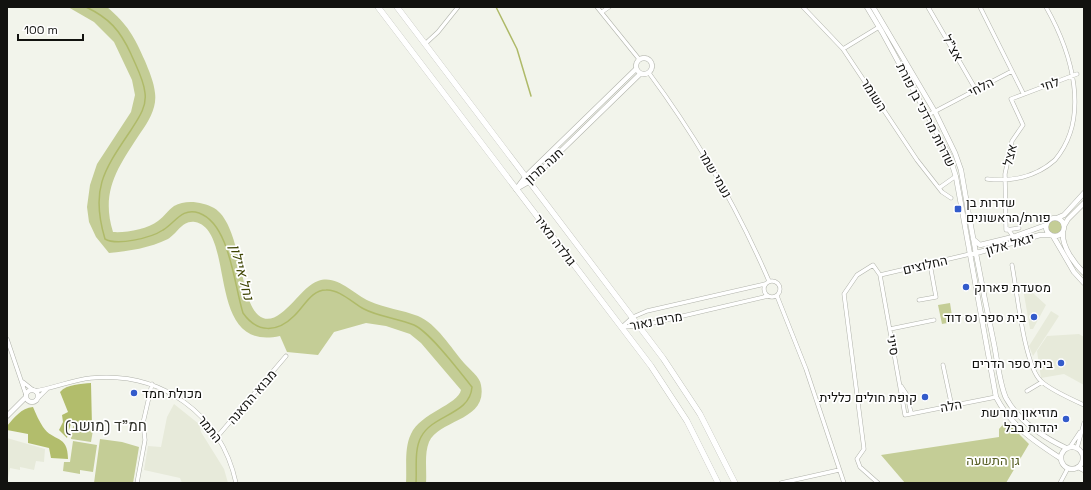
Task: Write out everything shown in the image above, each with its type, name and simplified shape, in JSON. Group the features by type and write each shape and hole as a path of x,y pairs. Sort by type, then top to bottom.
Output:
{"main road":[{"name":"גולדה מאיר","path":"378,7 622,327 677,405 700,446 718,483"},
{"name":"גולדה מאיר","path":"397,7 640,326 690,397 714,439 735,483"}],"street":[{"path":"425,44 438,32 458,7"},
{"path":"597,7 639,59"},
{"path":"602,12 609,7"},
{"name":"השומר","path":"803,7 843,48 896,129 939,188 951,198"},
{"name":"שדרות מרדכי בן פורת","path":"866,7 879,27 928,115 949,155 956,176 996,398"},
{"name":"שדרות מרדכי בן פורת","path":"873,7 935,112 955,153 961,170 975,254 1006,397 1022,419 1031,427 1047,438 1068,448"},
{"name":"אצ\"ל","path":"928,7 976,90"},
{"path":"980,7 1023,93"},
{"path":"1046,7 1062,35 1077,74 1079,94"},
{"path":"843,48 879,27"},
{"path":"645,58 651,61 652,68 649,73 640,74 636,69 635,65 639,59 645,58"},
{"name":"חנה מרון","path":"516,189 526,176 636,69"},
{"name":"הלחי","path":"928,115 1012,71"},
{"name":"נעמי שמר","path":"649,73 681,119 717,178 749,237 769,281"},
{"name":"חנה מרון","path":"516,189 530,182 640,74"},
{"name":"לחי","path":"1023,93 1077,74"},
{"name":"אצל","path":"1004,181 1012,141 1023,125 1011,99 1023,93"},
{"path":"1076,130 1078,122"},
{"path":"987,179 1004,181 1031,175 1049,166 1063,153 1074,137"},
{"path":"939,188 956,176"},
{"path":"1004,181 1006,230 1008,229 1012,237 1017,242"},
{"path":"1084,193 1064,215 1057,218 1051,218 1046,225 1047,231 1052,235 1074,272 1084,283"},
{"path":"1052,235 1059,235 1068,219 1084,203"},
{"path":"1057,218 1061,220 1063,229 1062,237 1065,246 1084,272"},
{"name":"יגאל אלון","path":"973,239 980,245 1012,237 1046,225"},
{"path":"1008,229 1019,228"},
{"name":"יגאל אלון","path":"970,254 975,254 1044,234 1052,235"},
{"name":"החלוצים","path":"880,275 970,254"},
{"path":"878,483 860,467 857,459 864,449 844,294 857,275 873,264 880,275"},
{"path":"919,300 936,297 930,264"},
{"path":"1012,265 1031,365 1035,375 1042,382 1084,405"},
{"name":"סיני","path":"880,275 905,415"},
{"path":"777,296 768,296 764,291 765,284 769,281 773,280 779,284 780,290 777,296 806,369 844,483"},
{"name":"מרים נאור","path":"622,327 633,317 648,311 765,284"},
{"name":"מרים נאור","path":"622,327 640,326 768,296"},
{"path":"890,329 934,320"},
{"path":"7,338 29,402"},
{"name":"מבוא התאנה","path":"218,437 286,356"},
{"path":"943,365 952,407"},
{"name":"התמר","path":"34,390 78,380 105,377 134,379 152,384 188,405 208,424 218,437 228,456 236,483"},
{"path":"23,382 38,394 37,399"},
{"path":"1027,391 1042,382"},
{"path":"137,483 145,440 146,429 143,423 152,384"},
{"path":"900,385 907,395 912,413"},
{"path":"20,404 35,402 48,388"},
{"path":"7,416 20,404 29,390 34,390"},
{"path":"996,398 1002,409 1023,433 1060,458 1061,462 1068,468 1078,467 1084,470"},
{"name":"הלה","path":"905,415 996,398"},
{"path":"1077,448 1084,424"},
{"path":"1060,458 1082,429"},
{"path":"1068,448 1077,448"},
{"path":"1077,448 1082,454 1083,462 1078,467"},
{"path":"1060,483 1068,468"},
{"path":"781,483 839,470"}],"shaded area":[{"name":"בית ספר נס דוד","path":"1022,283 1046,305 1033,329 1030,329"},
{"path":"1051,311 1059,316 1033,356 1029,346"},
{"name":"בית ספר הדרים","path":"1079,334 1084,337 1084,385 1064,374 1041,378 1037,351 1047,336"},
{"path":"174,404 199,424 201,432 224,469 228,483 182,483 180,478 144,470 148,446 161,447 167,417"},
{"path":"7,438 45,449 44,462 36,461 34,470 20,467 20,470 10,468 7,483"}],"green space":[{"path":"68,7 107,7 114,13 130,31 150,73 154,89 155,103 152,114 119,168 110,191 110,217 113,232 130,231 154,224 174,206 179,204 194,202 210,206 224,218 231,232 249,300 255,311 263,318 270,319 277,316 312,284 318,281 332,280 338,282 369,301 418,316 425,320 437,330 476,376 481,385 481,397 477,406 470,413 434,434 429,442 426,457 426,483 406,483 407,445 411,434 422,420 453,400 461,390 421,343 410,334 386,326 366,323 334,332 318,355 287,352 280,336 256,336 241,326 231,310 215,246 208,230 195,222 190,222 183,225 168,239 139,249 109,253 96,237 89,222 87,207 90,185 97,164 131,112 135,95 132,80 114,42 94,22"},
{"path":"1052,220 1058,220 1062,224 1062,230 1058,234 1052,234 1048,230 1048,224"},
{"path":"950,303 953,322 942,324 938,305"},
{"path":"91,383 92,427 71,423 67,438 59,430 63,422 62,415 68,412 60,392 66,387"},
{"path":"33,407 47,432 59,439 66,446 68,459 51,458 49,448 28,443 28,434 7,430 7,426 18,414 25,409"},
{"name":"גן התשעה","path":"1006,421 1029,444 1006,483 905,483 881,455 999,437 999,429"},
{"path":"73,426 93,430 91,442 71,439"},
{"path":"100,439 122,442 139,447 133,483 94,483"},
{"path":"73,441 97,445 93,472 80,470 80,474 63,471 64,462 70,462"}],"waterway":[{"name":"נחל איילון","path":"86,7 107,20 123,38 140,73 145,93 145,103 141,113 113,157 102,181 99,206 105,239 117,242 151,236 163,230 183,214 188,212 199,213 209,219 218,229 229,257 243,313 254,324 267,328 281,326 288,322 316,293 331,290 341,294 370,312 408,323 421,329 444,353 472,387 470,396 465,403 458,409 434,423 421,437 417,448 416,483"},
{"path":"496,7 517,49 531,96"}],"place":[{"name":"שדרות בן פורת/הראשונים","path":"958,209"},
{"name":"מסעדת פארוק","path":"966,287"},
{"name":"בית ספר נס דוד","path":"1034,317"},
{"name":"בית ספר הדרים","path":"1061,363"},
{"name":"מכולת חמד","path":"134,393"},
{"name":"קופת חולים כללית","path":"925,397"},
{"name":"מוזיאון מורשת יהדות בבל","path":"1066,419"}],"district":[{"name":"חמ\"ד (מושב)","path":"106,425"}]}
